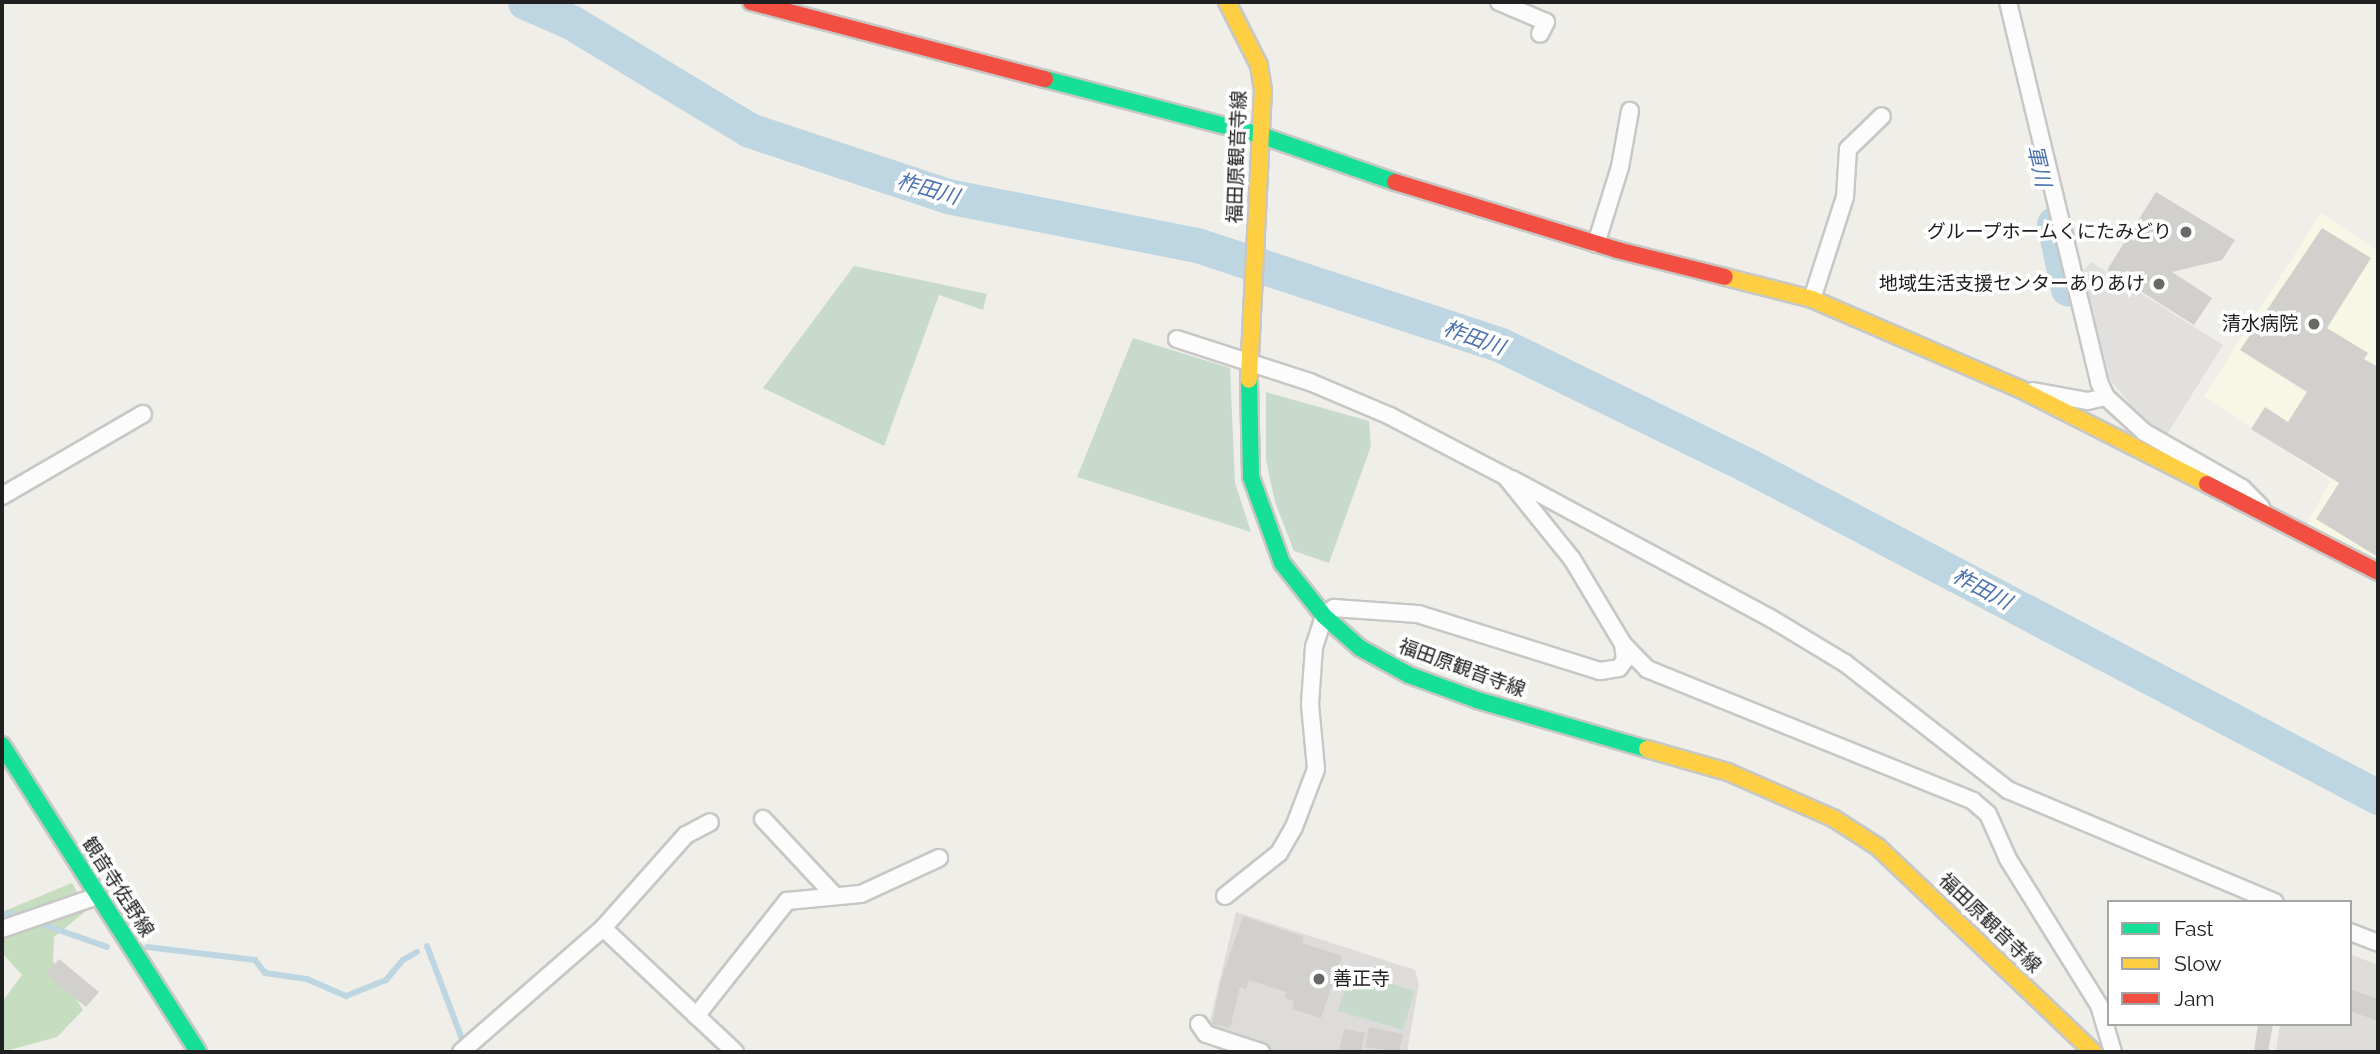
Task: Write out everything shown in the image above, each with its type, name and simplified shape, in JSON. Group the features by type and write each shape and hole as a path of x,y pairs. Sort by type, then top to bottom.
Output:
{"main road":[{"path":"751,2 1260,135 1369,174 1596,244 1812,299 2020,389 2378,572"},
{"name":"福田原観音寺線","path":"1227,2 1259,65 1263,90 1249,365 1251,477 1262,519 1282,563 1324,616 1360,648 1409,675 1477,700 1728,772 1833,818 1906,872 2093,1052"},
{"name":"観音寺佐野線","path":"2,745 198,1052"}],"street":[{"path":"1499,2 1546,22 1540,34"},
{"path":"2008,2 2099,382 2106,397 2144,432 2242,488 2275,521"},
{"path":"1596,244 1620,167 1630,111"},
{"path":"1812,299 1845,197 1848,149 1882,116"},
{"path":"1177,338 1249,365 1310,382 1390,416 1772,619 1845,663 2008,790 2269,900"},
{"path":"2020,389 2088,401 2106,397"},
{"path":"2,496 143,414"},
{"path":"1505,476 1572,559 1623,644 1647,669 1973,801 1989,814 2008,859 2098,1005 2113,1052"},
{"path":"1225,896 1279,853 1294,827 1316,769 1310,684 1324,616 1334,608 1418,614 1600,671 1619,668 1625,660 1623,644"},
{"path":"1989,814 2008,790"},
{"path":"763,819 835,897"},
{"path":"461,1052 603,928 686,835 710,822"},
{"path":"696,1016 787,901 861,894 939,858"},
{"path":"2,929 98,896"},
{"path":"603,928 735,1052"},
{"path":"2352,933 2378,943"},
{"path":"1199,1024 1206,1034 1244,1050 1261,1052"}],"shaded area":[{"name":"清水病院","path":"2321,213 2378,251 2378,565 2305,526 2331,481 2204,396"},
{"path":"2091,262 2223,345 2166,436 2142,419 2108,377 2079,276"},
{"path":"854,266 987,294 983,310 939,295 884,446 763,388"},
{"path":"1133,338 1230,368 1235,483 1251,532 1077,477"},
{"path":"1266,392 1369,421 1371,446 1329,563 1294,551 1275,502 1266,460"},
{"path":"1236,912 1415,970 1419,984 1407,1052 1277,1052 1211,1031 1210,1021"},
{"path":"2352,955 2378,965 2378,1052 2276,1052 2280,1026 2352,1026"},
{"path":"1350,972 1415,991 1403,1030 1338,1011"}],"green space":[{"path":"72,883 87,910 54,937 53,961 83,1010 57,1037 2,1052 2,1002 22,975 2,953 2,912"}],"building":[{"path":"2156,192 2235,240 2222,260 2172,272 2212,298 2194,325 2107,270"},
{"name":"清水病院","path":"2322,228 2371,258 2327,328 2368,353 2364,359 2378,367 2378,557 2316,519 2339,483 2251,429 2265,407 2288,422 2307,392 2240,350"},
{"path":"1243,916 1304,937 1302,943 1342,956 1321,1018 1292,1009 1294,1001 1285,998 1286,992 1249,980 1246,989 1240,987 1230,1028 1212,1024 1221,980"},
{"path":"59,959 99,992 86,1007 46,974"},
{"path":"2352,990 2378,999 2378,1021 2352,1012"},
{"path":"2258,1026 2273,1026 2268,1052 2254,1052"},
{"path":"1369,1027 1403,1034 1399,1052 1365,1047"},
{"path":"1344,1029 1365,1033 1361,1052 1339,1052"}],"waterway":[{"name":"柞田川","path":"525,2 571,22 749,130 947,196 1197,245 1501,345 1751,467 2378,797"},
{"name":"軍川","path":"2054,224 2068,289"},
{"path":"2,917 11,913 23,917"},
{"path":"36,922 107,947"},
{"path":"427,946 462,1039"},
{"path":"147,947 255,960 265,973 307,979 346,996 386,980 403,960 417,952"}],"traffic: fast":[{"path":"1045,79 1260,135 1395,182"},
{"path":"1249,380 1251,477 1282,563 1324,616 1360,648 1409,675 1477,700 1647,749"},
{"path":"2,745 198,1052"}],"traffic: slow":[{"path":"1227,2 1259,65 1263,90 1249,380"},
{"path":"1725,277 1812,299 2020,389 2207,484"},
{"path":"1647,749 1728,772 1833,818 1878,847 2093,1052"}],"traffic: jam":[{"path":"751,2 1045,79"},
{"path":"1395,182 1617,250 1725,277"},
{"path":"2207,484 2378,572"}],"place":[{"name":"グループホームくにたみどり","path":"2186,232"},
{"name":"地域生活支援センターありあけ","path":"2159,284"},
{"name":"清水病院","path":"2314,324"},
{"name":"善正寺","path":"1319,979"}]}
